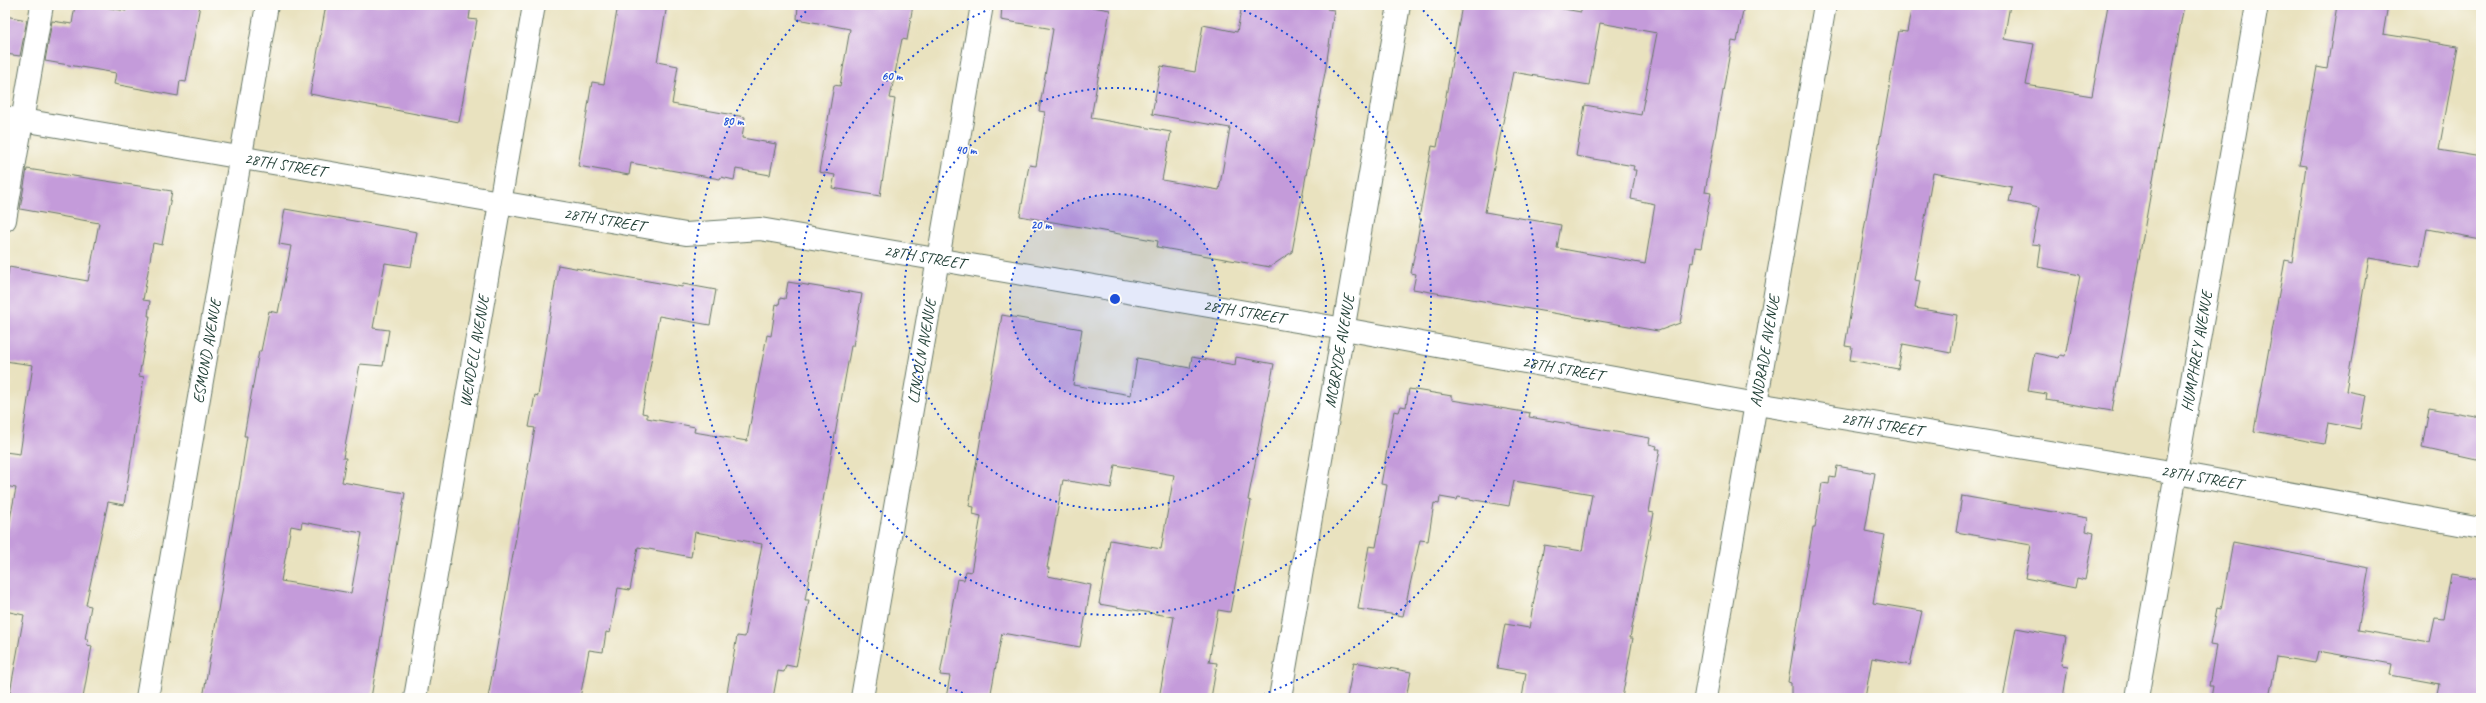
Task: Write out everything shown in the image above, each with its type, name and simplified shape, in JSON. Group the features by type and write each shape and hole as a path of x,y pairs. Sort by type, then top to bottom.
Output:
{"street":[{"path":"5,220 14,118 42,5"},
{"name":"ESMOND AVENUE","path":"147,698 267,5"},
{"name":"WENDELL AVENUE","path":"415,698 534,5"},
{"name":"LINCOLN AVENUE","path":"862,698 982,5"},
{"name":"MCBRYDE AVENUE","path":"1280,698 1399,5"},
{"name":"ANDRADE AVENUE","path":"1705,698 1825,5"},
{"name":"HUMPHREY AVENUE","path":"2137,698 2257,5"},
{"name":"28TH STREET","path":"14,118 686,234 760,229 1344,329 1757,404 2177,473 2481,528"}],"building":[{"path":"75,5 94,5 126,11 127,5 200,5 186,82 180,81 178,96 114,84 116,73 45,61 52,21 72,24"},
{"path":"326,5 471,5 469,19 477,20 459,122 310,94"},
{"path":"618,5 667,5 657,62 678,66 672,104 745,117 742,138 776,144 770,175 736,169 734,180 721,177 720,179 631,163 629,175 578,166 592,82 604,84"},
{"path":"798,5 913,5 907,40 902,39 890,98 895,99 880,196 832,188 835,175 819,172 834,85 840,86 850,29 797,19"},
{"path":"1002,5 1081,5 1110,10 1091,118 1171,132 1162,180 1219,190 1230,128 1152,114 1161,66 1195,72 1203,25 1237,32 1242,5 1327,5 1327,9 1334,10 1326,67 1292,252 1270,267 1157,247 1158,241 1020,216 1029,165 1036,166 1045,112 1039,111 1053,29 1001,20"},
{"path":"1462,5 1541,5 1581,12 1581,5 1744,5 1737,42 1732,41 1705,192 1711,193 1701,248 1695,247 1680,323 1658,331 1413,289 1416,274 1411,273 1421,219 1419,218 1432,146 1437,147","holes":["1600,23 1657,33 1641,115 1585,105 1576,156 1634,166 1633,170 1636,170 1631,199 1655,204 1645,264 1557,248 1561,225 1485,212 1513,72 1589,85"]},
{"path":"1912,5 2010,5 2004,39 2034,44 2026,85 2092,96 2108,5 2184,5 2112,411 2046,400 2047,394 2028,391 2034,353 2059,358 2060,355 2065,356 2080,275 2038,267 2041,245 2032,244 2039,208 2009,202 2012,187 1933,173 1914,280 1920,281 1915,308 1957,315 1951,353 1903,344 1898,369 1850,360 1852,347 1845,346 1865,224 1899,31 1907,32"},
{"path":"2337,5 2388,5 2383,34 2458,46 2439,150 2481,157 2481,239 2427,229 2420,267 2369,258 2346,391 2366,395 2360,429 2328,423 2324,444 2254,431 2285,260 2292,262 2306,166 2299,165 2317,67 2327,69"},
{"path":"5,16 27,20 20,56 5,54"},
{"path":"27,169 172,191 162,245 153,243 143,300 150,301 148,316 150,316 139,376 144,377 124,505 108,502 86,605 91,606 85,639 88,639 87,645 92,646 83,698 9,698 24,615 5,611 5,545 16,488 5,486 5,452 20,454 33,365 5,361 5,293 9,267 88,281 99,223 20,209"},
{"path":"285,209 417,232 411,267 385,263 373,328 389,330 383,366 360,364 343,458 346,458 342,482 405,493 371,698 203,698 241,475 247,436 244,436 259,351 261,351 269,311 278,313 291,246 279,244","holes":["302,522 362,533 351,593 281,581 291,526 301,528"]},
{"path":"558,265 682,287 683,284 716,290 710,325 659,316 642,413 647,414 647,418 695,427 694,432 747,441 767,335 771,336 776,304 779,305 780,298 785,299 788,282 862,294 853,346 851,346 805,600 809,600 796,667 786,665 784,672 778,671 773,698 726,698 737,636 745,637 762,544 695,532 691,557 638,547 630,590 618,588 610,633 606,632 603,652 589,650 580,698 488,698 535,428 529,427 535,395 538,396"},
{"path":"1002,315 1082,329 1073,385 1131,395 1137,358 1190,368 1192,357 1235,365 1236,357 1274,364 1248,500 1251,501 1230,612 1218,610 1209,662 1217,663 1211,698 1159,698 1174,617 1099,604 1110,540 1161,549 1174,475 1115,465 1111,488 1063,480 1047,568 1049,568 1048,576 1091,585 1080,647 1002,633 990,698 946,698 950,676 940,675 957,579 964,580 966,571 971,572 981,516 973,514 974,507 969,506"},
{"path":"1409,389 1452,396 1452,400 1530,413 1529,417 1650,438 1649,444 1657,446 1656,449 1660,449 1649,512 1654,513 1630,638 1633,638 1622,698 1522,698 1526,673 1497,668 1505,624 1529,628 1544,545 1582,551 1592,494 1514,481 1509,506 1458,497 1457,500 1440,497 1439,504 1434,503 1428,541 1420,540 1403,616 1358,609 1369,546 1376,547 1387,485 1381,484 1394,411 1399,412 1401,406 1406,407"},
{"path":"2429,408 2481,417 2481,461 2422,448"},
{"path":"1837,466 1875,473 1865,531 1885,535 1873,603 1922,611 1910,665 1872,658 1865,698 1791,698 1791,683 1788,682 1813,527 1815,527 1822,483 1829,484 1830,477 1835,478"},
{"path":"1962,496 2088,518 2086,531 2094,533 2085,580 2077,578 2075,588 2025,578 2031,545 1956,532"},
{"path":"2233,542 2369,568 2358,630 2430,642 2435,618 2443,619 2451,574 2481,579 2481,698 2437,698 2440,684 2390,675 2392,664 2318,651 2315,663 2277,657 2269,698 2211,698 2213,686 2209,686 2216,646 2210,645 2217,609 2221,610"},
{"path":"2016,628 2066,637 2061,665 2068,666 2063,698 2003,698"},
{"path":"1354,662 1411,672 1406,698 1347,698"}]}
